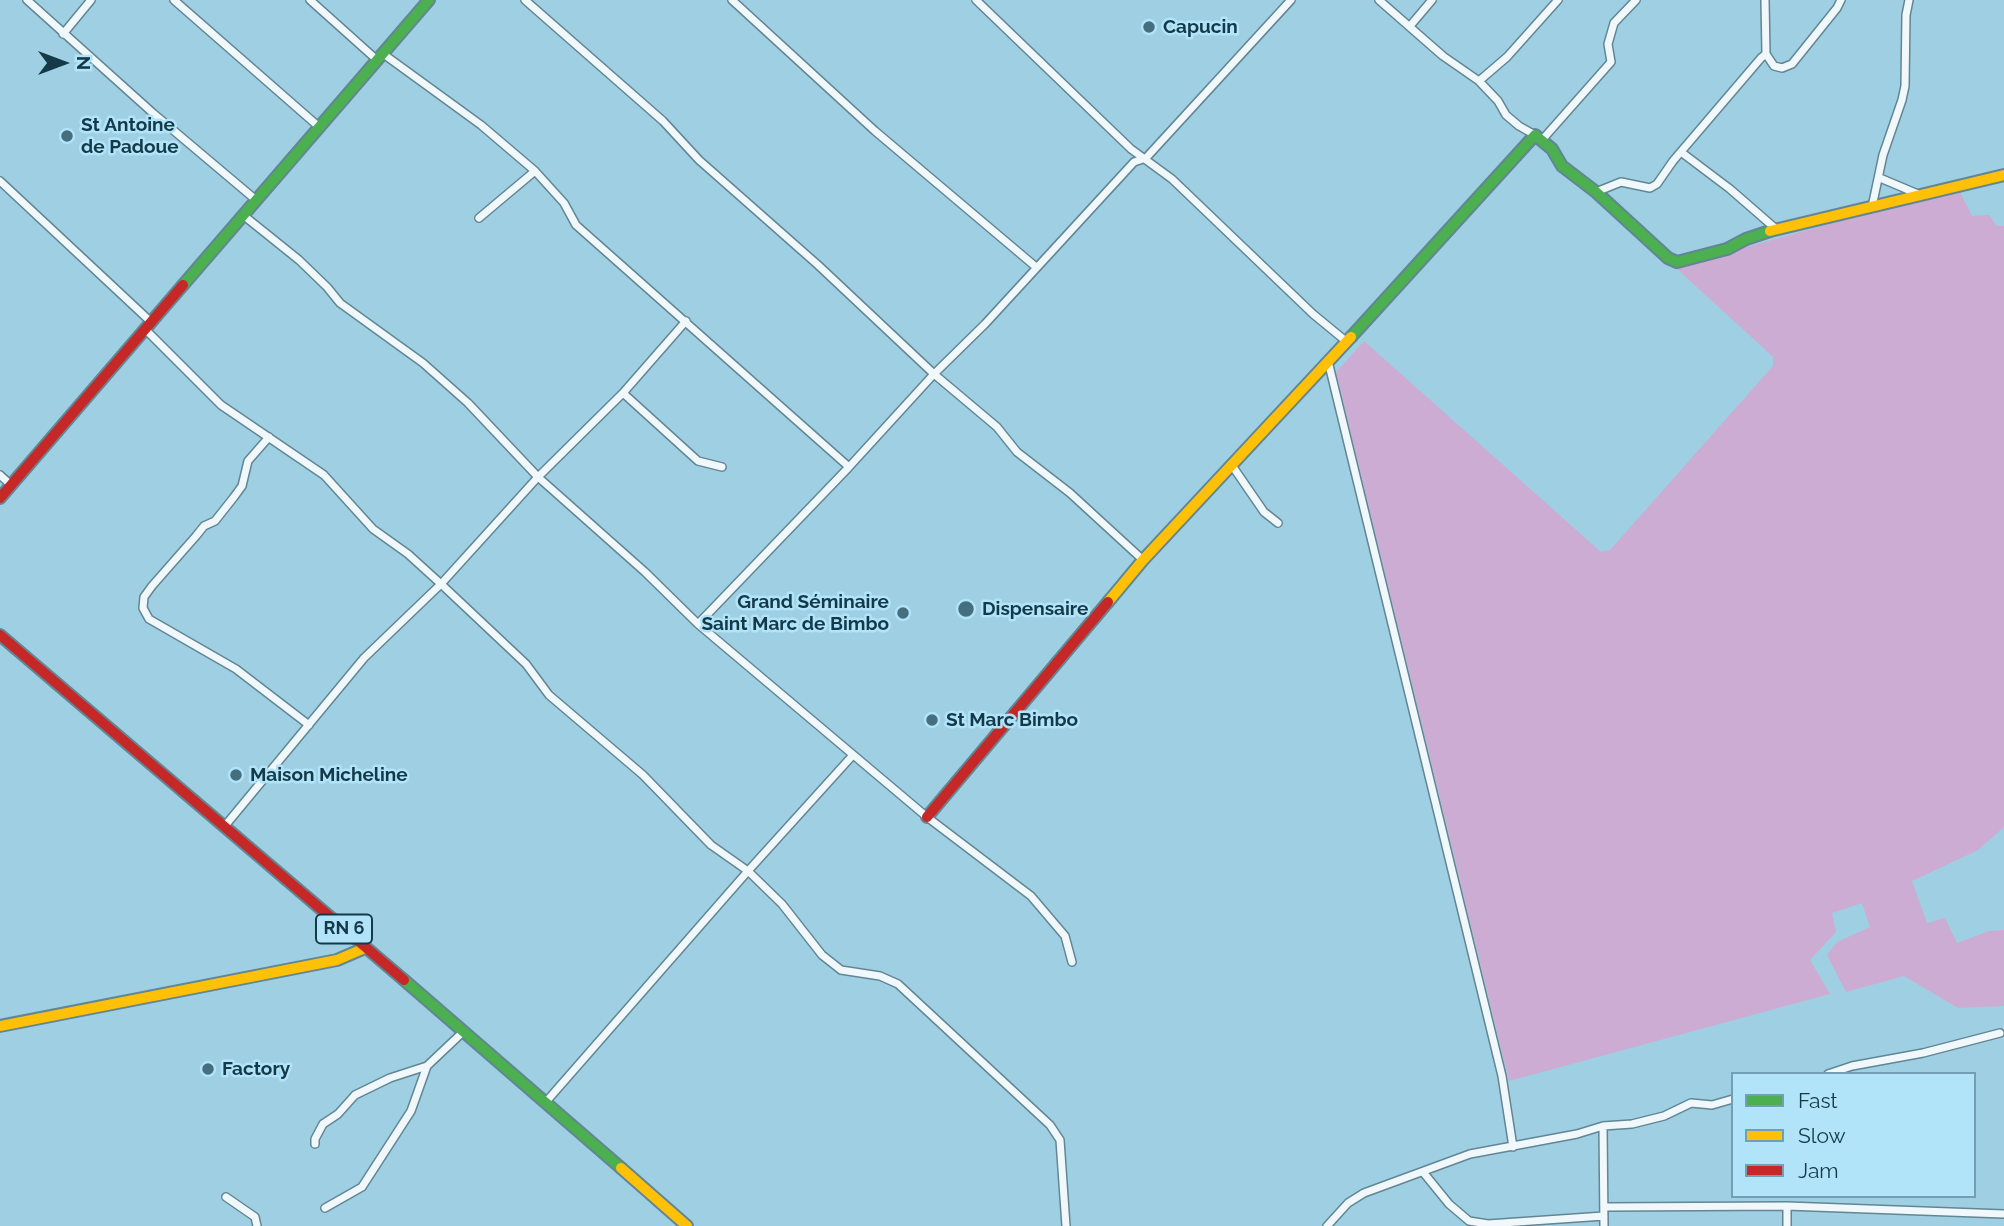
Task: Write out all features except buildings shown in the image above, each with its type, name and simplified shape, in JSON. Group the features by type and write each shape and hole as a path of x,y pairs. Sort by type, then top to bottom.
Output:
{"street":[{"path":"27,0 256,200"},
{"path":"64,34 91,0"},
{"path":"174,0 318,126"},
{"path":"310,0 379,56 481,125 535,171 564,203 576,225 849,467"},
{"path":"0,498 429,0"},
{"path":"525,0 663,121 699,160 818,265 934,374 997,427 1017,452 1070,493 1143,560"},
{"path":"732,0 875,131 965,204 1036,267"},
{"path":"976,0 1131,149 1172,179 1313,314 1347,342"},
{"path":"698,624 934,374 985,324 1134,162 1146,158 1291,0"},
{"path":"1379,0 1443,55 1479,81 1498,101 1506,115 1552,149 1562,166 1596,192 1668,258 1677,262 1727,249 1776,229 2004,175"},
{"path":"1410,26 1432,0"},
{"path":"1479,81 1507,57 1558,0"},
{"path":"927,817 1143,560 1231,464 1268,428 1327,360 1611,62 1608,44 1614,23 1636,0"},
{"path":"1765,0 1766,54 1774,66 1782,68 1792,64 1841,0"},
{"path":"1872,208 1883,155 1905,86 1906,15 1909,0"},
{"path":"1596,192 1621,182 1650,188 1657,184 1681,152 1766,54"},
{"path":"1681,152 1730,189 1776,229"},
{"path":"479,218 535,171"},
{"path":"1880,178 1921,195"},
{"path":"0,181 148,325 221,405 324,475 373,529 408,554 526,664 549,695 643,775 711,845 748,871 782,904 822,955 841,971 880,976 898,984 1050,1125 1060,1140 1066,1226"},
{"path":"243,215 299,260 340,303 423,363 468,403 538,477 645,572 698,624 927,817 1031,896 1066,936 1072,962"},
{"path":"225,827 364,658 441,584 538,477 623,393 686,321"},
{"path":"1327,360 1502,1076 1513,1147"},
{"path":"623,393 698,461 722,467"},
{"path":"269,437 248,461 242,486 234,497 215,521 204,526 152,586 144,597 143,608 149,618 236,669 309,725"},
{"path":"1231,464 1264,512 1278,523"},
{"path":"0,475 11,485"},
{"name":"RN 6","path":"0,635 464,1031 687,1226"},
{"path":"545,1104 853,755"},
{"path":"0,1026 337,960 365,948"},
{"path":"315,1144 323,1124 338,1114 355,1095 390,1078 427,1066 464,1031"},
{"path":"1834,1072 2000,1033"},
{"path":"1502,1076 1504,1059"},
{"path":"325,1208 362,1186 411,1111 427,1066"},
{"path":"1329,1225 1348,1203 1364,1193 1470,1154 1577,1134 1603,1126 1632,1124 1653,1119 1691,1103 1712,1105 1731,1100"},
{"path":"1603,1126 1604,1226"},
{"path":"1423,1172 1450,1204 1469,1221 1488,1224 1604,1216"},
{"path":"226,1198 255,1217 257,1226"},
{"path":"1605,1207 1787,1206 2004,1214"},
{"path":"1787,1206 1787,1226"}],"shaded area":[{"path":"1958,188 1972,216 1989,215 1997,226 2004,226 2004,827 1978,850 1912,881 1927,923 1945,918 1957,943 1989,931 2004,930 2004,1006 1958,1008 1904,976 1846,992 1827,955 1837,942 1870,927 1862,903 1832,913 1836,932 1810,960 1830,994 1509,1081 1336,372 1364,341 1601,552 1610,550 1773,366 1773,357 1675,267"}],"traffic: fast":[{"path":"183,285 429,0"},
{"path":"1351,337 1535,135 1552,149 1562,166 1596,192 1668,258 1677,262 1727,249 1770,231"},
{"path":"404,980 621,1168"}],"traffic: slow":[{"path":"1770,231 2004,175"},
{"path":"1108,602 1143,560 1351,337"},
{"path":"0,1026 337,960 365,948"},
{"path":"621,1168 687,1226"}],"traffic: jam":[{"path":"0,498 183,285"},
{"path":"927,817 1108,602"},
{"path":"0,635 404,980"}],"place":[{"name":"Capucin","path":"1149,27"},
{"name":"St Antoine de Padoue","path":"67,136"},
{"name":"Dispensaire","path":"966,609"},
{"name":"Grand Séminaire Saint Marc de Bimbo","path":"903,613"},
{"name":"St Marc Bimbo","path":"932,720"},
{"name":"Maison Micheline","path":"236,775"},
{"name":"Factory","path":"208,1069"}]}
